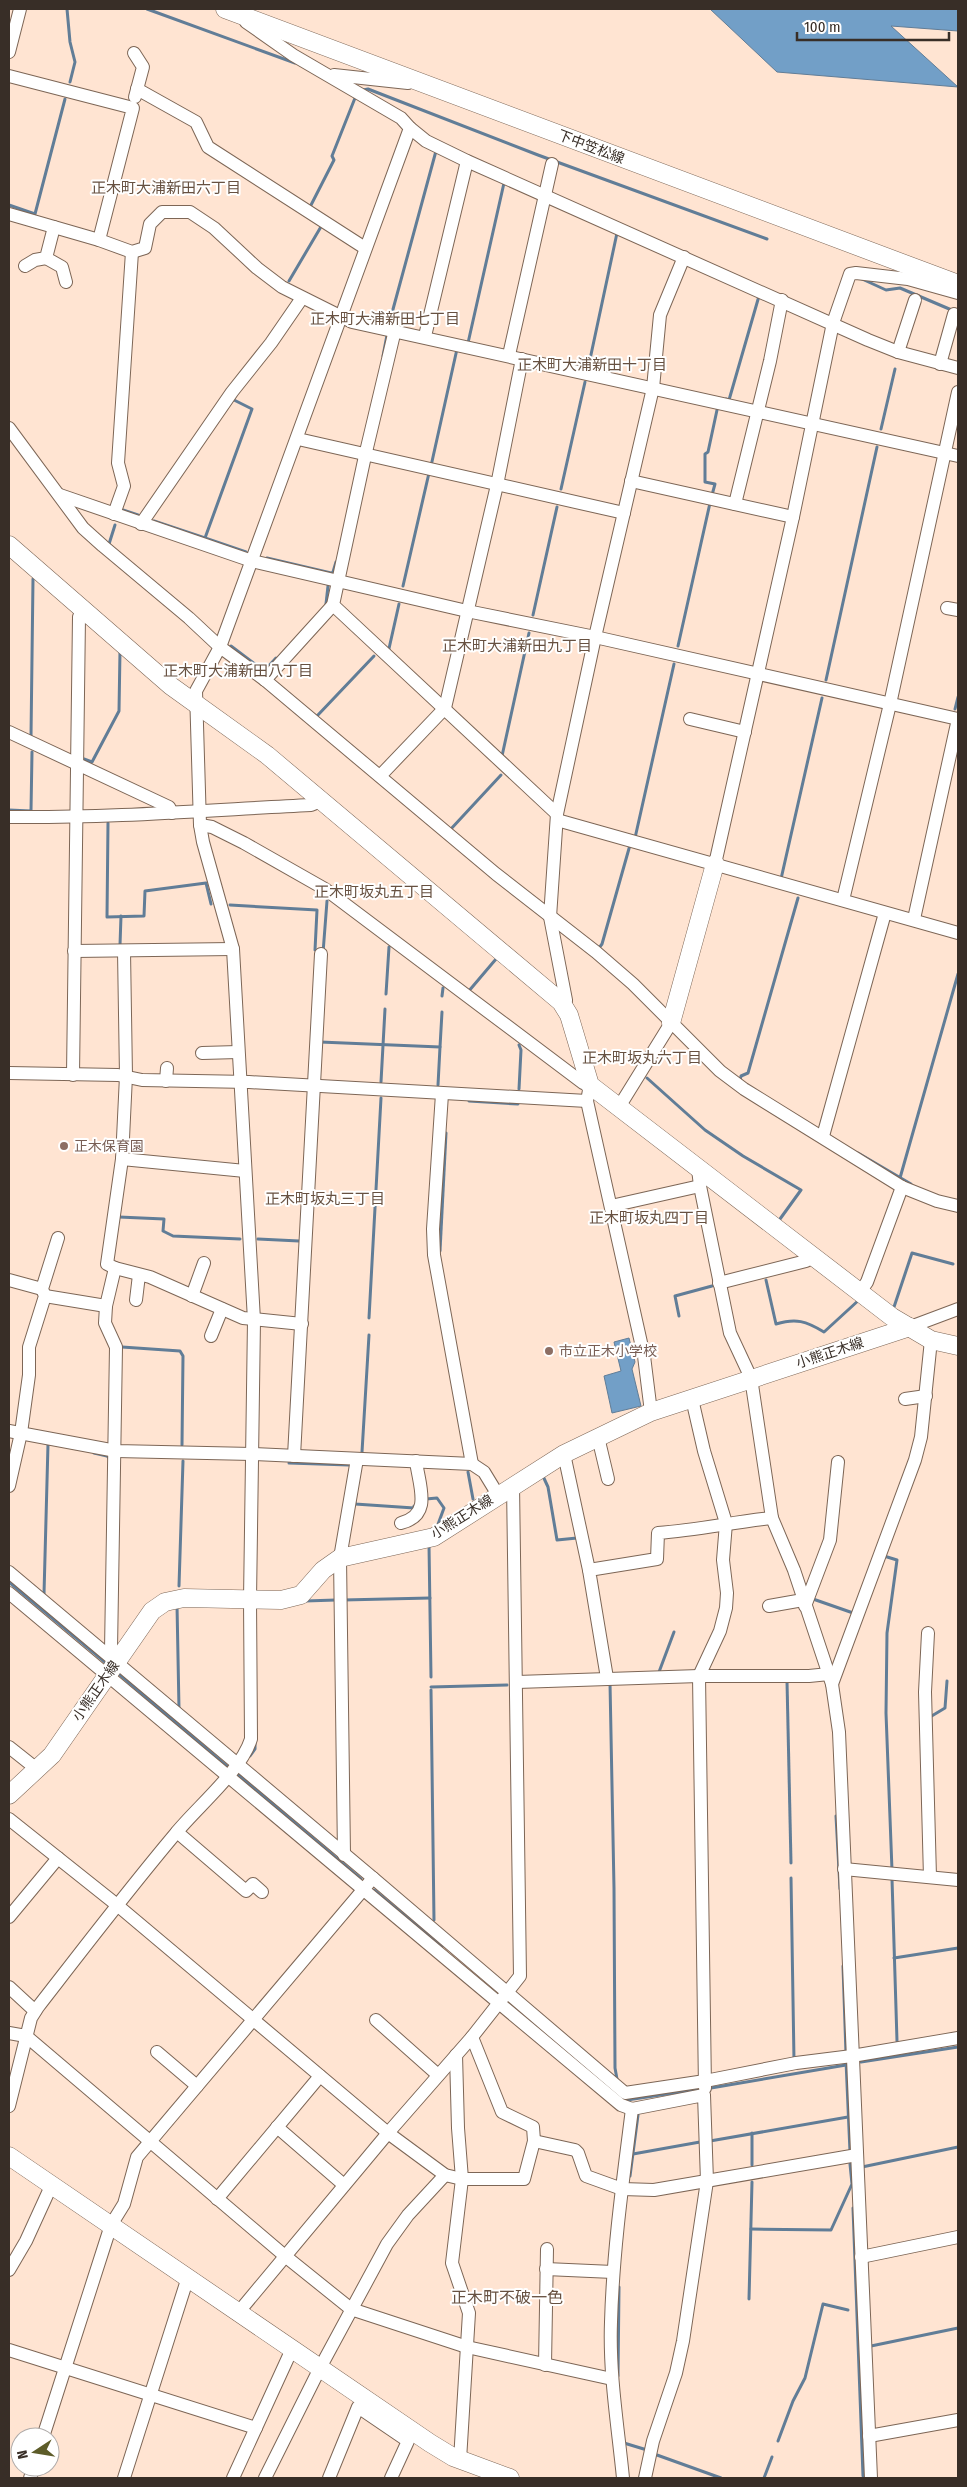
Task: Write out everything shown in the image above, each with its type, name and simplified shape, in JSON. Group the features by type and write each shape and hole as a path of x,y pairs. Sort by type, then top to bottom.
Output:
{"street":[{"path":"9,52 20,9"},
{"path":"228,10 293,55 329,74 401,118 426,141 467,161 898,352 958,368"},
{"name":"下中笠松線","path":"228,10 958,284"},
{"path":"99,240 138,89 142,67 134,52"},
{"path":"329,74 428,84"},
{"path":"9,76 132,108"},
{"path":"138,89 196,122 208,147 365,248"},
{"path":"9,2106 26,2036 35,2011 117,1905 177,1832 233,1770 247,1751 251,1739 250,1600 254,1320 233,949 200,825 196,691 220,647 298,440 365,248 410,128"},
{"path":"425,336 467,161"},
{"path":"509,355 552,164"},
{"path":"9,214 99,240 132,252 145,248 150,224 162,212 190,212 214,228 263,273 302,298 341,318 958,456"},
{"path":"46,258 54,227"},
{"path":"114,514 124,486 118,463 132,252"},
{"path":"561,1002 566,1000 550,917 557,817 595,636 653,388 660,315 684,257"},
{"path":"24,266 35,260 46,258 62,266 66,282"},
{"path":"619,1107 671,1023 715,864 814,424 834,323 850,274 856,273 908,279 958,293"},
{"path":"141,524 232,392 271,344 302,298"},
{"path":"735,504 782,300"},
{"path":"898,352 915,300"},
{"path":"940,364 954,314"},
{"path":"265,680 333,605 337,580 395,330"},
{"path":"380,776 444,708 497,484 522,359"},
{"path":"843,900 890,704 958,392"},
{"path":"9,428 83,528 189,618 220,647 265,680 550,917 596,952 720,1071 736,1083 902,1187 937,1201 958,1206"},
{"path":"298,440 624,513"},
{"path":"631,481 793,517"},
{"path":"60,495 252,561 467,611 595,636 958,719 914,919"},
{"path":"9,545 171,686 267,756 561,1002 569,1015 588,1093 644,1356 651,1412"},
{"path":"333,605 557,817 843,900 885,914 914,919 958,933"},
{"path":"73,1075 79,765 79,617 83,609"},
{"path":"690,719 745,732"},
{"path":"9,732 169,807 172,813"},
{"path":"9,817 77,818 311,806 321,801"},
{"path":"200,825 212,827 244,843 325,889 583,1084 588,1093"},
{"path":"823,1136 885,914"},
{"path":"74,951 233,949"},
{"path":"124,951 126,1076 122,1159 107,1264 139,1274 243,1318 302,1324"},
{"path":"294,1456 321,954"},
{"path":"202,1053 238,1052"},
{"path":"9,1073 126,1076 142,1080 167,1075 240,1083 442,1094 588,1093 619,1107 699,1177 910,1327 931,1340 958,1346"},
{"path":"442,1094 434,1255 472,1464"},
{"path":"122,1159 245,1171"},
{"path":"611,1206 699,1177"},
{"path":"699,1177 718,1283 730,1334 751,1378 772,1518 794,1570 830,1679 839,1732 871,2478"},
{"path":"860,1292 867,1282 902,1187"},
{"path":"9,1486 15,1432 28,1375 29,1347 58,1238"},
{"path":"718,1283 806,1261 814,1257"},
{"path":"192,1296 204,1263"},
{"path":"112,1668 116,1347 105,1323 106,1306 115,1268"},
{"path":"136,1300 139,1274"},
{"path":"9,1280 44,1293 106,1306"},
{"path":"211,1336 222,1309"},
{"path":"910,1327 958,1309"},
{"name":"小熊正木線","path":"9,1795 52,1755 152,1611 165,1602 184,1598 281,1600 300,1594 323,1570 340,1558 434,1537 513,1484 564,1454 651,1412 910,1327"},
{"path":"830,1679 915,1460 921,1437 931,1340"},
{"path":"905,1399 926,1396"},
{"path":"645,2478 653,2441 676,2373 683,2341 707,2181 704,2096 699,1676 720,1631 726,1608 727,1592 723,1560 726,1523 704,1451 692,1399"},
{"path":"15,1432 116,1451 252,1454 472,1464 484,1472 498,1495"},
{"path":"598,1437 608,1479"},
{"path":"564,1454 588,1570 607,1678"},
{"path":"344,1855 340,1558 357,1459"},
{"path":"401,1523 416,1518 420,1511 422,1496 416,1461"},
{"path":"804,1603 830,1540 838,1462"},
{"path":"237,2314 388,2132 472,2037 508,1994 520,1976 513,1484"},
{"path":"588,1570 657,1559 658,1533 700,1529 726,1523 772,1518"},
{"path":"9,1572 112,1668 233,1770 363,1890 621,2106 632,2109 704,2096"},
{"path":"9,1593 112,1668"},
{"path":"769,1606 804,1603"},
{"path":"928,1633 924,1692 930,1877"},
{"path":"517,1682 699,1676 809,1676 830,1679"},
{"path":"9,1747 38,1770"},
{"path":"233,1770 373,1878 625,2093 705,2081 796,2063 852,2056 958,2038"},
{"path":"9,1819 117,1905 388,2132 446,2175 462,2179 524,2179 534,2141 533,2127 502,2112 472,2037"},
{"path":"177,1832 246,1891 253,1884 262,1892"},
{"path":"9,1917 58,1858"},
{"path":"844,1869 958,1880"},
{"path":"46,2427 111,2225 124,2204 137,2157 373,1878"},
{"path":"9,1987 35,2011"},
{"path":"376,2020 438,2075"},
{"path":"9,2033 26,2036 284,2256 351,2309 466,2347 612,2379"},
{"path":"157,2052 198,2086"},
{"path":"456,2055 458,2128 462,2179 452,2263 469,2313 460,2460"},
{"path":"217,2199 320,2076"},
{"path":"624,2478 612,2379 611,2324 613,2272 632,2109"},
{"path":"278,2127 344,2185"},
{"path":"534,2141 575,2150 578,2153 586,2176 622,2189 654,2190 857,2155"},
{"path":"9,2156 188,2278 237,2314 430,2443 460,2460 506,2478"},
{"path":"265,2478 351,2309 398,2230 408,2215 446,2175"},
{"path":"9,2270 26,2241 52,2184"},
{"path":"861,2258 958,2237"},
{"path":"544,2365 547,2249"},
{"path":"546,2269 613,2272"},
{"path":"124,2478 188,2278"},
{"path":"233,2478 292,2349"},
{"path":"9,2350 256,2428"},
{"path":"329,2478 358,2406 408,2441 391,2478"},
{"path":"869,2436 958,2420"}],"water":[{"path":"710,9 958,9 958,31 891,26 958,87 777,72"},
{"path":"629,1338 635,1362 632,1369 641,1406 612,1413 604,1376 621,1371 614,1342"}],"waterway":[{"path":"67,9 70,42 75,62 70,82"},
{"path":"147,9 295,63"},
{"path":"363,90 368,89 538,155 767,239"},
{"path":"310,207 334,160 332,156 355,98"},
{"path":"9,205 35,214 65,99"},
{"path":"389,324 436,151"},
{"path":"468,343 504,183"},
{"path":"289,281 322,225"},
{"path":"589,364 617,233"},
{"path":"862,279 886,290 900,288 954,311"},
{"path":"726,399 729,400 759,296"},
{"path":"383,356 387,335"},
{"path":"431,466 457,349"},
{"path":"881,429 895,369"},
{"path":"561,489 585,382"},
{"path":"234,400 252,409 205,538 246,552"},
{"path":"712,495 715,484 705,482 705,454 708,452 717,410"},
{"path":"826,680 877,447"},
{"path":"403,586 429,473"},
{"path":"678,646 710,503"},
{"path":"533,615 557,507"},
{"path":"123,510 138,515"},
{"path":"154,521 205,538"},
{"path":"109,544 115,525"},
{"path":"267,558 331,573 336,562"},
{"path":"31,736 33,579"},
{"path":"326,604 328,586"},
{"path":"388,653 399,604"},
{"path":"502,756 529,633"},
{"path":"231,646 264,671 276,658"},
{"path":"84,759 92,762 119,711 120,651"},
{"path":"317,716 374,656"},
{"path":"635,838 674,664"},
{"path":"955,709 958,697"},
{"path":"781,879 822,698"},
{"path":"9,810 31,811 32,752"},
{"path":"450,830 501,775"},
{"path":"108,823 107,917 144,916 145,891 206,883 211,904"},
{"path":"599,948 602,944 630,845"},
{"path":"740,1081 741,1076 748,1073 798,898"},
{"path":"323,953 327,901"},
{"path":"230,905 317,910 315,950"},
{"path":"120,945 121,916"},
{"path":"386,994 389,947"},
{"path":"468,992 496,959"},
{"path":"900,1178 958,974"},
{"path":"442,996 443,988"},
{"path":"381,1082 385,1009"},
{"path":"440,1047 442,1012"},
{"path":"320,1042 440,1047 438,1085"},
{"path":"519,1045 521,1050 519,1089"},
{"path":"647,1078 705,1130 743,1156 801,1190 780,1219"},
{"path":"369,1318 381,1098"},
{"path":"469,1101 518,1104"},
{"path":"440,1251 446,1133"},
{"path":"858,1153 911,1184"},
{"path":"119,1217 164,1219 163,1231 173,1236 240,1239"},
{"path":"258,1239 299,1241"},
{"path":"894,1307 912,1253 953,1264"},
{"path":"766,1280 776,1324 795,1321 812,1325 824,1332 860,1299"},
{"path":"679,1316 675,1296 712,1286"},
{"path":"362,1452 369,1335"},
{"path":"122,1347 180,1351 183,1356 182,1445"},
{"path":"44,1594 48,1444"},
{"path":"94,1453 107,1456 110,1459"},
{"path":"179,1586 183,1461"},
{"path":"289,1463 349,1465"},
{"path":"468,1472 473,1499"},
{"path":"542,1474 548,1487 557,1540 577,1538"},
{"path":"426,1499 437,1498 444,1508 437,1527"},
{"path":"355,1502 355,1504 414,1508 414,1506"},
{"path":"429,1545 431,1677"},
{"path":"884,1556 897,1560 887,1633 886,1713 892,1870"},
{"path":"9,1582 105,1662"},
{"path":"343,1600 430,1598"},
{"path":"813,1599 856,1614"},
{"path":"305,1601 336,1600"},
{"path":"177,1605 179,1709"},
{"path":"659,1672 674,1632"},
{"path":"119,1674 229,1768"},
{"path":"787,1681 791,1863"},
{"path":"930,1717 945,1708 947,1681"},
{"path":"610,1683 615,2068 617,2079"},
{"path":"431,1687 507,1685"},
{"path":"431,1690 434,1920"},
{"path":"250,1756 255,1749 255,1742"},
{"path":"236,1773 361,1879"},
{"path":"836,1816 840,1889"},
{"path":"791,1878 794,2060"},
{"path":"892,1879 897,2041"},
{"path":"374,1890 442,1947"},
{"path":"894,1958 958,1948"},
{"path":"843,1966 846,2054"},
{"path":"861,2062 958,2047"},
{"path":"846,2061 850,2152"},
{"path":"711,2088 846,2065"},
{"path":"622,2097 627,2100 700,2089"},
{"path":"630,2176 638,2115"},
{"path":"710,2141 848,2117"},
{"path":"752,2133 752,2165"},
{"path":"633,2154 700,2142"},
{"path":"862,2167 958,2147"},
{"path":"751,2229 831,2230 852,2184 850,2164"},
{"path":"749,2299 752,2182"},
{"path":"853,2208 863,2476"},
{"path":"618,2376 619,2287"},
{"path":"778,2441 793,2401 805,2378 823,2304 848,2310"},
{"path":"871,2346 958,2328"},
{"path":"624,2443 647,2450"},
{"path":"657,2455 721,2478"},
{"path":"764,2478 772,2457"}],"place":[{"name":"正木保育園","path":"64,1146"},
{"name":"市立正木小学校","path":"549,1351"}],"district":[{"name":"正木町大浦新田六丁目","path":"166,188"},
{"name":"正木町大浦新田七丁目","path":"385,319"},
{"name":"正木町大浦新田十丁目","path":"592,365"},
{"name":"正木町大浦新田九丁目","path":"517,646"},
{"name":"正木町大浦新田八丁目","path":"238,671"},
{"name":"正木町坂丸五丁目","path":"374,892"},
{"name":"正木町坂丸六丁目","path":"642,1058"},
{"name":"正木町坂丸三丁目","path":"325,1199"},
{"name":"正木町坂丸四丁目","path":"649,1218"},
{"name":"正木町不破一色","path":"507,2297"}]}
